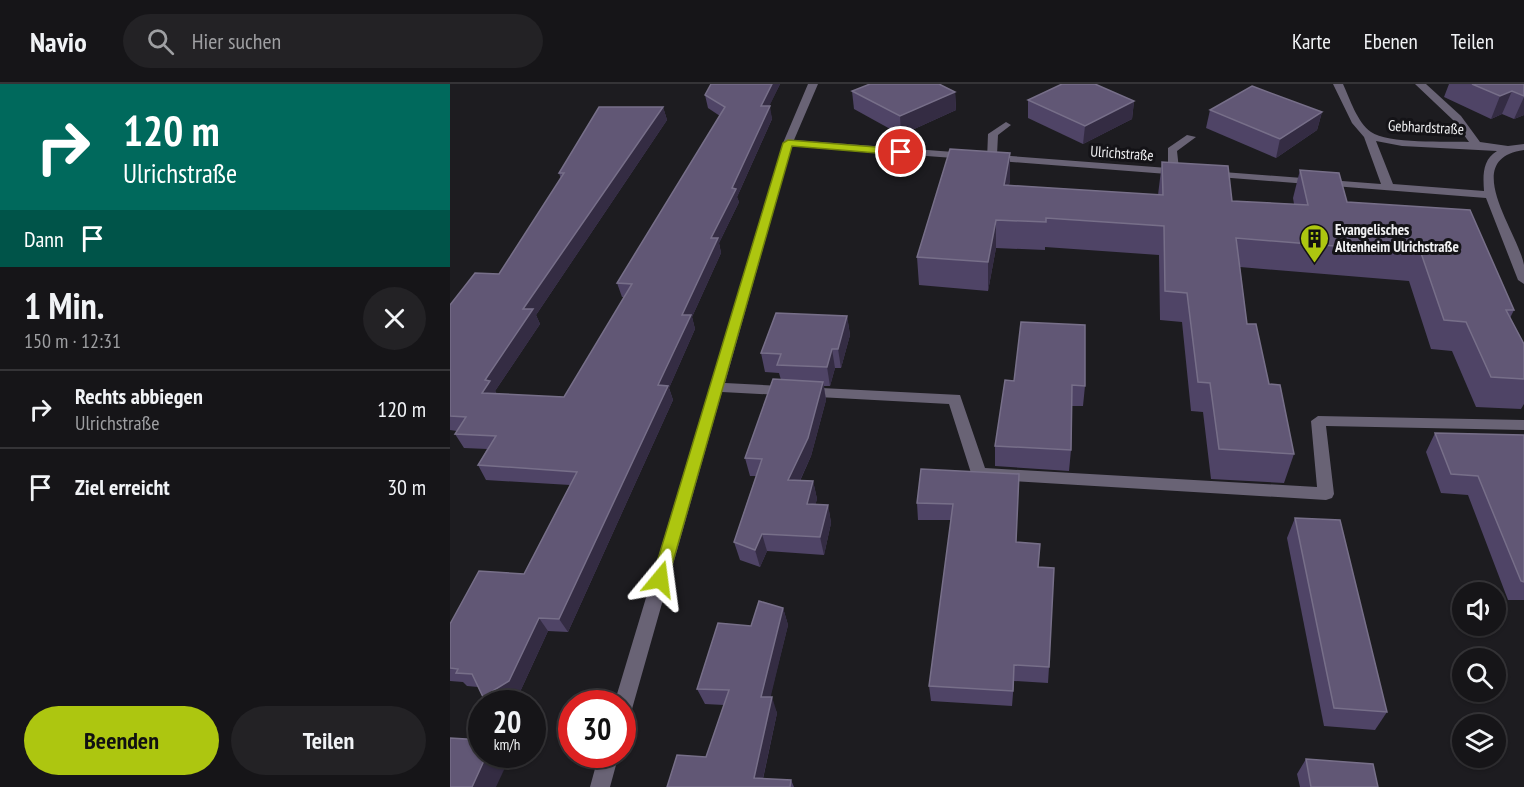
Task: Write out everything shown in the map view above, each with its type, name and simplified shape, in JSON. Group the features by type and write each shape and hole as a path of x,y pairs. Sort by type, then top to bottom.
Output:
{"street":[{"path":"628,690 788,143 813,84"},
{"name":"Gebhardstraße","path":"1338,84 1356,123 1369,136 1402,143 1506,148"},
{"path":"1420,84 1457,118 1477,145"},
{"path":"992,158 993,134 1006,125"},
{"path":"1369,136 1388,187"},
{"path":"1174,171 1172,150 1191,137"},
{"name":"Ulrichstraße","path":"788,143 1490,195"},
{"path":"1524,147 1506,148 1493,160 1488,169 1490,195 1524,280"},
{"path":"717,387 955,399 979,473 1326,494 1318,421 1524,425"},
{"path":"600,787 605,768"}],"building":[{"path":"711,84 772,84 761,106 770,106 732,188 736,189 711,238 718,238 682,315 691,315 658,385 668,386 559,619 539,618 509,681 494,690 480,690 472,674 456,673 458,669 450,668 450,624 479,571 524,574 577,472 478,465 496,436 455,434 466,417 450,416 450,305 475,273 499,274 564,173 559,173 599,107 663,107 523,309 533,309 485,380 490,381 482,393 564,397 632,284 617,283 725,107 705,95"},
{"path":"870,84 939,84 955,92 900,116 852,91"},
{"path":"1062,84 1095,84 1134,101 1085,126 1028,100"},
{"path":"1472,84 1524,84 1524,96 1512,91 1500,96"},
{"path":"1252,86 1322,112 1280,139 1210,110"},
{"path":"950,149 1010,153 1004,185 1163,195 1162,162 1228,166 1232,201 1308,205 1300,170 1339,173 1347,202 1470,210 1514,310 1506,310 1524,344 1524,379 1491,377 1466,322 1444,320 1421,253 1236,238 1247,324 1256,324 1269,384 1280,385 1294,454 1219,449 1210,383 1198,382 1187,293 1165,291 1164,226 1046,218 1046,222 996,220 988,262 917,257"},
{"path":"776,313 847,316 838,349 832,349 827,367 777,365 781,354 761,353"},
{"path":"1021,322 1085,325 1085,386 1072,385 1071,450 995,446 1005,380 1014,381"},
{"path":"773,379 823,382 808,438 788,480 813,481 807,504 828,505 820,537 762,534 755,550 734,542 762,459 745,458"},
{"path":"1435,433 1524,435 1524,582 1521,581 1478,476 1451,474"},
{"path":"921,469 1019,474 1016,542 1040,544 1038,567 1054,568 1049,667 1014,665 1013,691 929,686 953,504 917,503"},
{"path":"1295,518 1340,520 1387,712 1334,708"},
{"path":"759,601 783,608 761,697 772,697 754,778 791,780 790,787 667,787 677,755 706,757 729,690 697,689 718,623 751,626"},
{"path":"450,738 468,739 468,768 481,768 472,787 450,787"},
{"path":"1306,759 1373,764 1378,787 1311,787"}],"place":[{"name":"Evangelisches Altenheim Ulrichstraße","path":"1314,264"}],"route":[{"path":"660,579 788,143 901,152"}]}
